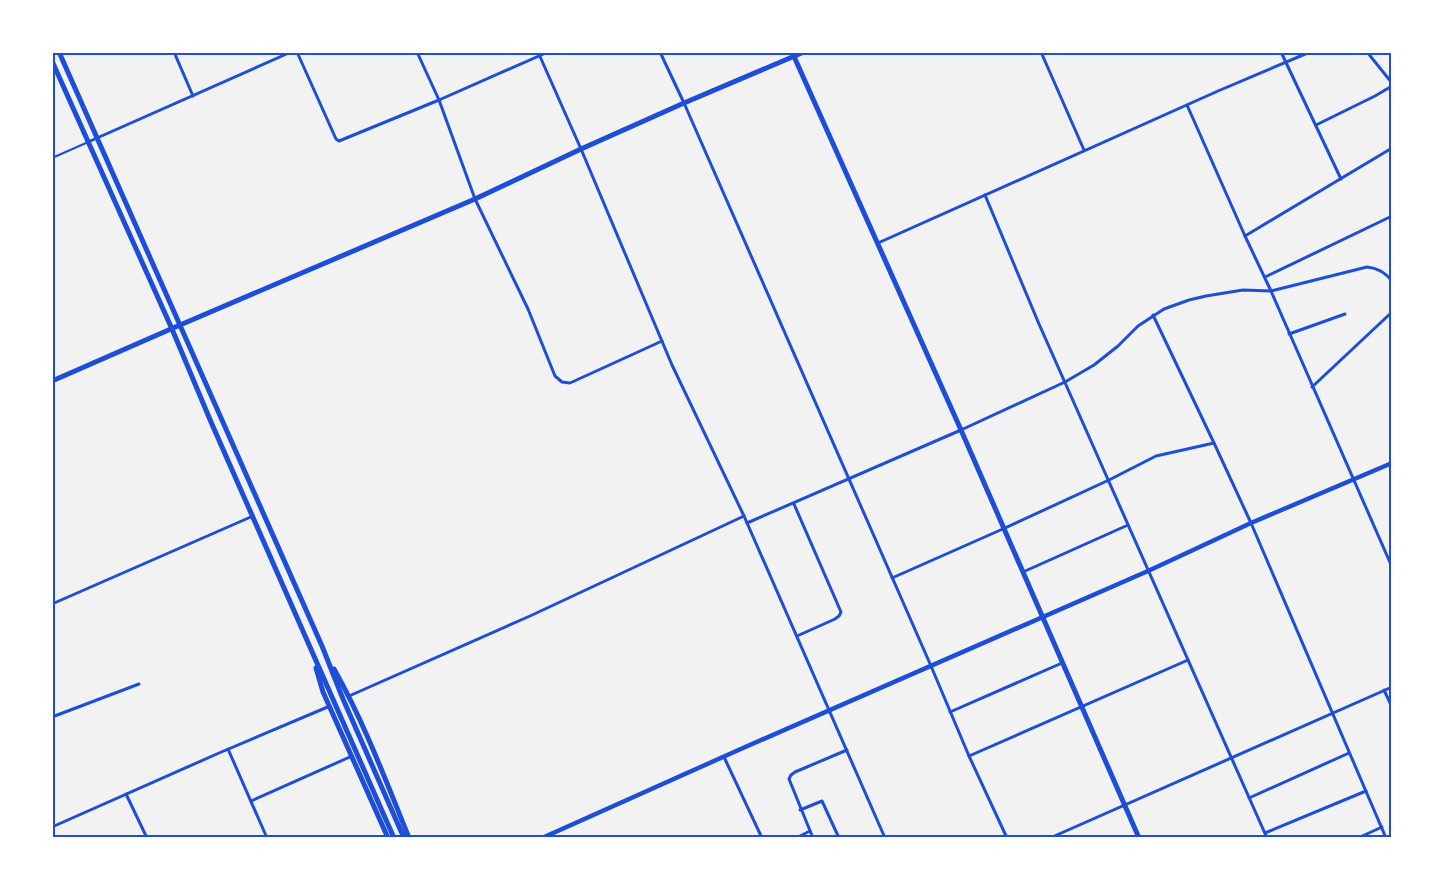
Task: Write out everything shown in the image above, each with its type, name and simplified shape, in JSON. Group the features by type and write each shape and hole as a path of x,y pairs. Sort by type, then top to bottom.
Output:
{"main road":[{"path":"59,52 322,646 343,699 404,838"},
{"path":"52,381 476,199 581,149 793,55 804,52"},
{"path":"793,55 961,430 1139,838"},
{"path":"52,61 172,329 394,838"},
{"path":"322,646 349,696 409,838"},
{"path":"312,650 323,692 388,838"}],"street":[{"path":"174,52 193,96"},
{"path":"88,142 290,52"},
{"path":"297,52 337,141 439,100 539,54 548,52"},
{"path":"417,52 439,100 476,199 528,309 556,376 562,382 570,382 662,341"},
{"path":"660,52 1007,838"},
{"path":"1041,52 1084,150"},
{"path":"1281,52 1341,179"},
{"path":"877,243 1084,150 1310,52"},
{"path":"1316,125 1375,96 1392,84 1367,52"},
{"path":"539,54 662,341 744,516 885,838"},
{"path":"1187,105 1392,567"},
{"path":"1245,236 1392,148"},
{"path":"985,195 1065,382 1267,838"},
{"path":"1264,277 1392,216"},
{"path":"747,523 849,480 1065,382 1094,365 1118,346 1138,326 1164,309 1206,296 1243,290 1271,291 1368,267 1376,267 1391,280"},
{"path":"1312,387 1392,312"},
{"path":"1289,334 1345,314"},
{"path":"1153,315 1251,523 1386,838"},
{"path":"892,578 1109,480 1156,456 1214,442"},
{"path":"542,838 724,756 1148,571 1251,523 1392,464"},
{"path":"794,504 841,612 840,616 835,620 797,636"},
{"path":"52,604 253,516"},
{"path":"349,696 530,616 744,516"},
{"path":"1023,572 1128,525"},
{"path":"970,756 1188,660"},
{"path":"950,712 1062,662"},
{"path":"52,717 139,684"},
{"path":"1050,838 1392,687"},
{"path":"1384,690 1392,707"},
{"path":"52,827 330,706"},
{"path":"228,750 267,838"},
{"path":"812,838 789,779 795,772 847,750"},
{"path":"1249,798 1349,753"},
{"path":"250,801 352,756"},
{"path":"724,756 762,838"},
{"path":"1265,833 1366,791"},
{"path":"126,794 147,838"},
{"path":"800,810 822,801 839,838"},
{"path":"1358,838 1382,827"},
{"path":"796,838 810,831"}],"lane":[{"path":"52,158 88,142"}]}
